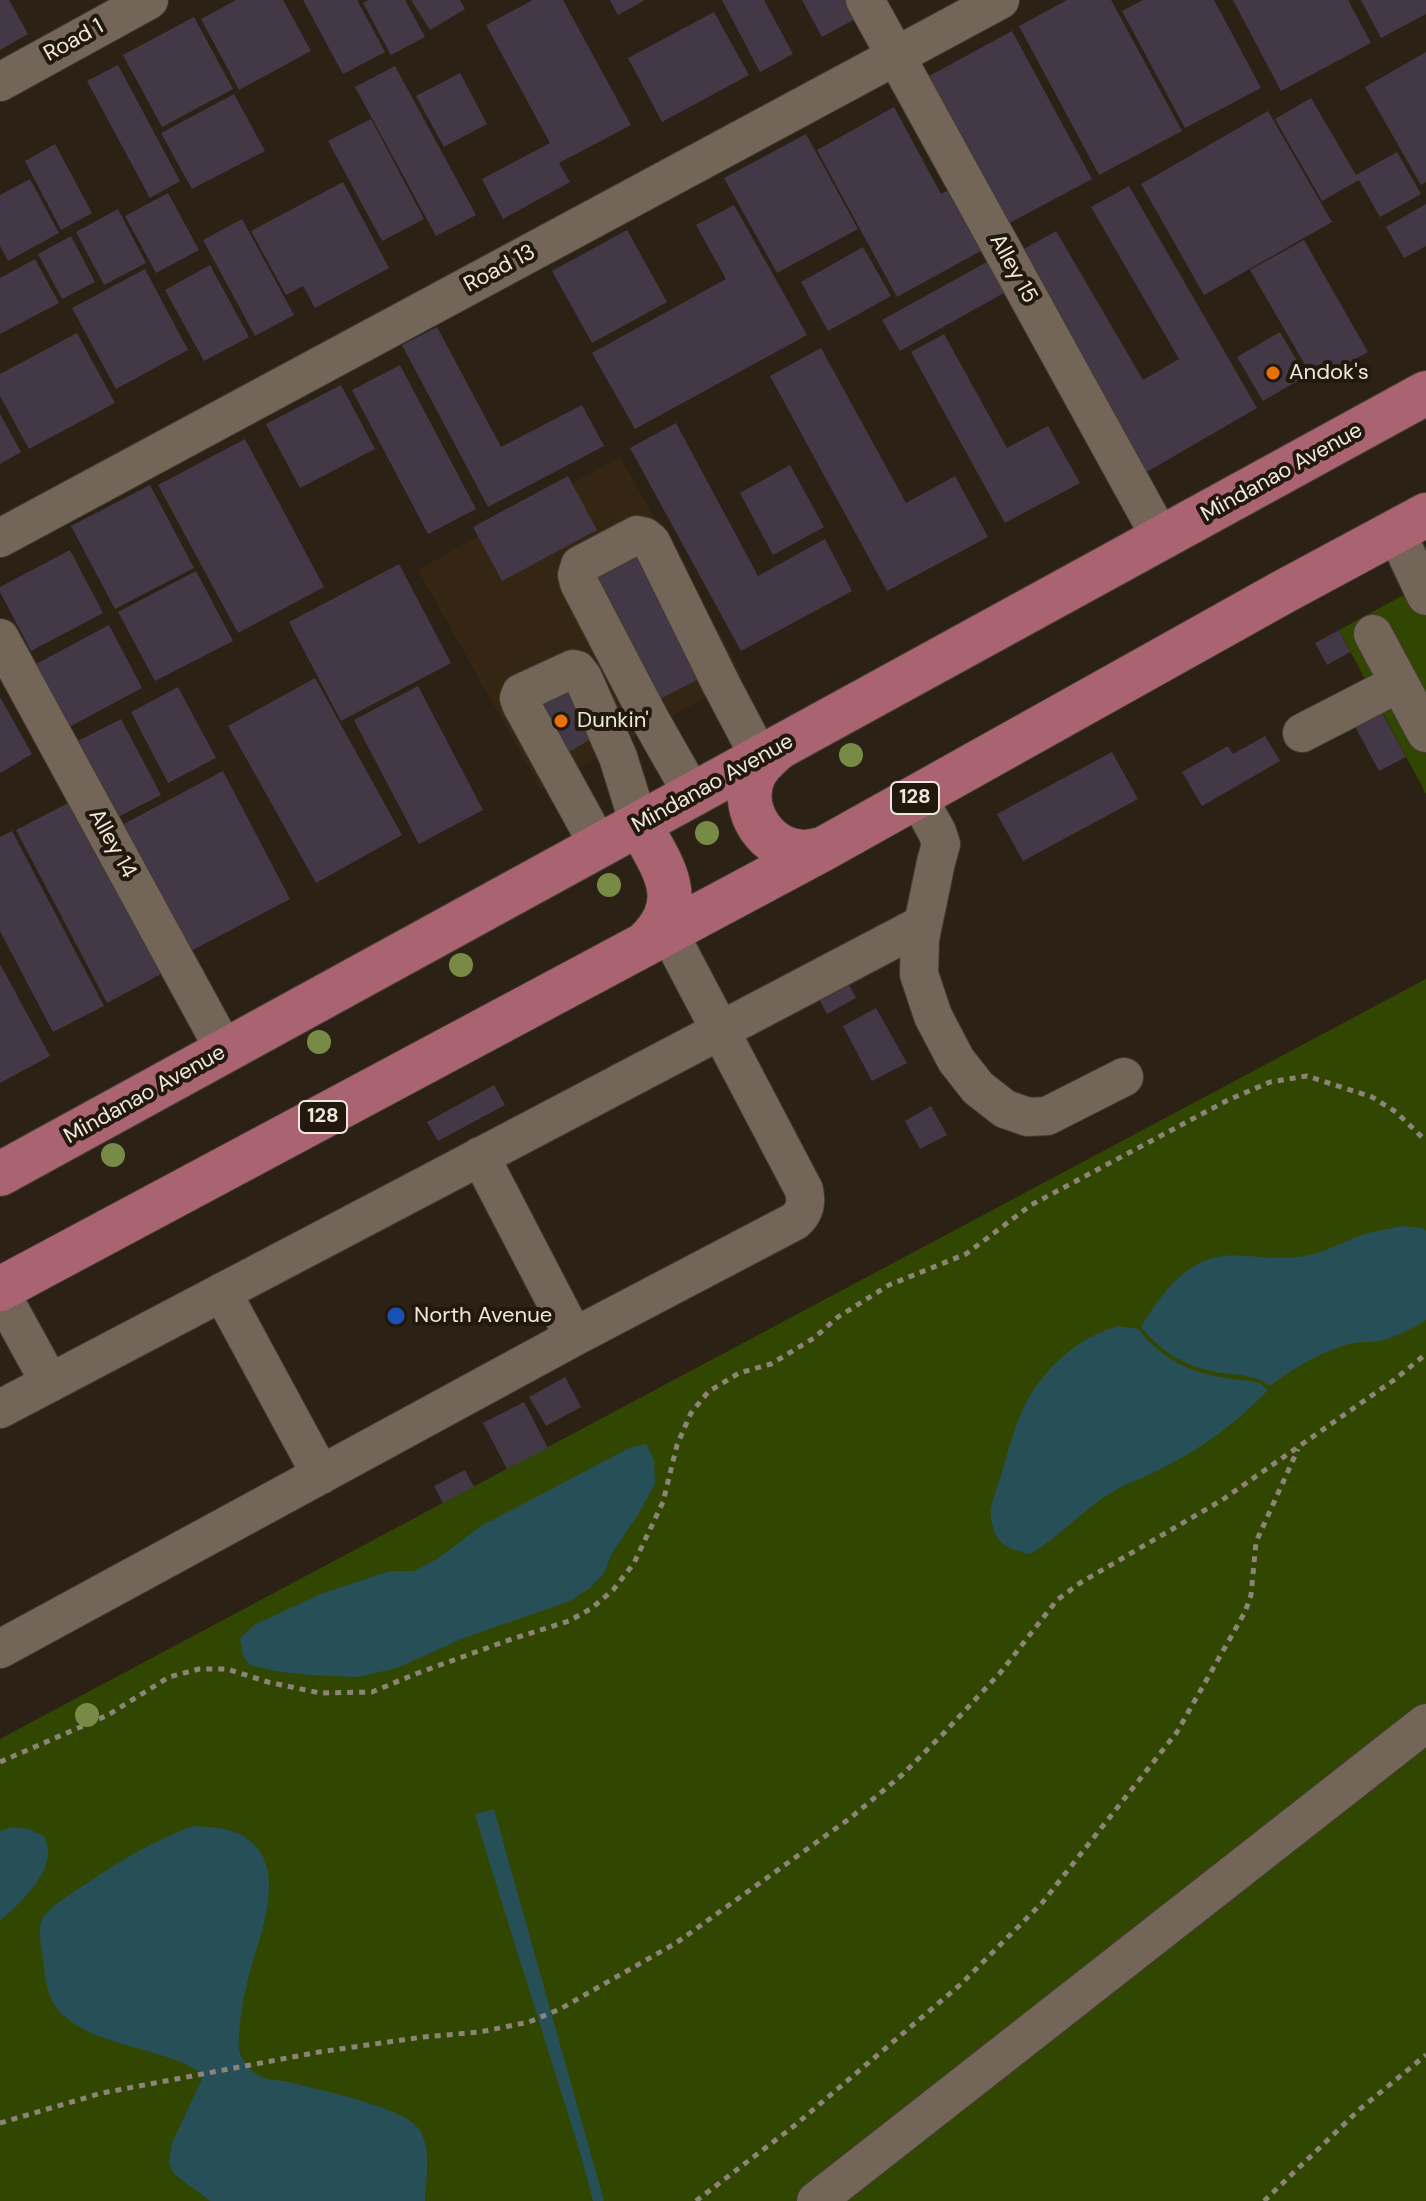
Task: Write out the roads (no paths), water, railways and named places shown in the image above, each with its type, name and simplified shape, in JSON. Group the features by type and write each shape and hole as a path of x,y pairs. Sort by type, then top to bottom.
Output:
{"main road":[{"name":"Mindanao Avenue","path":"0,1174 1426,393"},
{"name":"128","path":"0,1291 823,849 1411,523"},
{"path":"768,754 753,776 750,793 751,811 759,828 771,841 788,849 805,852 823,849"},
{"path":"639,824 669,881 669,909 656,938"}],"street":[{"name":"Road 1","path":"0,82 149,0"},
{"name":"Alley 15","path":"865,0 1161,538"},
{"name":"Road 13","path":"0,538 1000,0"},
{"path":"1411,523 1426,596"},
{"path":"693,795 579,583 577,575 580,565 637,535 651,542 721,684 768,754"},
{"path":"1373,634 1426,733"},
{"name":"Alley 14","path":"0,638 225,1051"},
{"path":"599,846 521,704 521,693 573,669 577,670 618,757 639,824"},
{"path":"1302,733 1399,683"},
{"path":"917,796 941,844 920,939 919,974 933,1016 956,1060 978,1088 1005,1109 1028,1117 1047,1116 1124,1077"},
{"path":"0,1409 923,924"},
{"path":"0,1649 801,1215 806,1199 804,1190 720,1031 656,938"},
{"path":"480,1156 574,1337"},
{"path":"0,1291 50,1383"},
{"path":"222,1292 321,1475"},
{"path":"816,2201 1426,1723"}],"water":[{"path":"1404,1226 1426,1231 1426,1320 1377,1342 1354,1343 1321,1354 1270,1386 1253,1378 1210,1371 1187,1363 1167,1352 1141,1327 1174,1282 1209,1259 1223,1256 1305,1256 1362,1235"},
{"path":"1118,1326 1138,1329 1162,1353 1188,1368 1259,1383 1268,1390 1230,1425 1203,1444 1159,1470 1114,1491 1030,1554 1012,1549 1002,1543 995,1533 991,1511 1021,1413 1035,1388 1059,1360 1086,1340"},
{"path":"646,1444 654,1460 655,1484 612,1553 604,1573 590,1588 570,1601 464,1638 397,1668 358,1677 275,1671 250,1665 243,1656 240,1638 254,1625 323,1593 390,1571 414,1571 437,1559 481,1526 631,1447"},
{"path":"494,1809 604,2201 593,2201 475,1814"},
{"path":"193,1826 230,1830 253,1843 263,1857 268,1874 266,1913 241,2015 239,2045 247,2066 262,2077 358,2100 410,2121 419,2129 426,2145 425,2201 210,2201 174,2174 169,2163 172,2143 202,2079 200,2072 184,2063 96,2035 79,2027 55,2006 47,1987 40,1942 41,1923 46,1914 53,1906 118,1863"},
{"path":"11,1827 29,1829 44,1836 48,1858 32,1888 0,1921 0,1831"}],"place":[{"name":"Andok's","path":"1273,373"},
{"name":"Dunkin'","path":"561,721"},
{"name":"North Avenue","path":"396,1316"}]}
